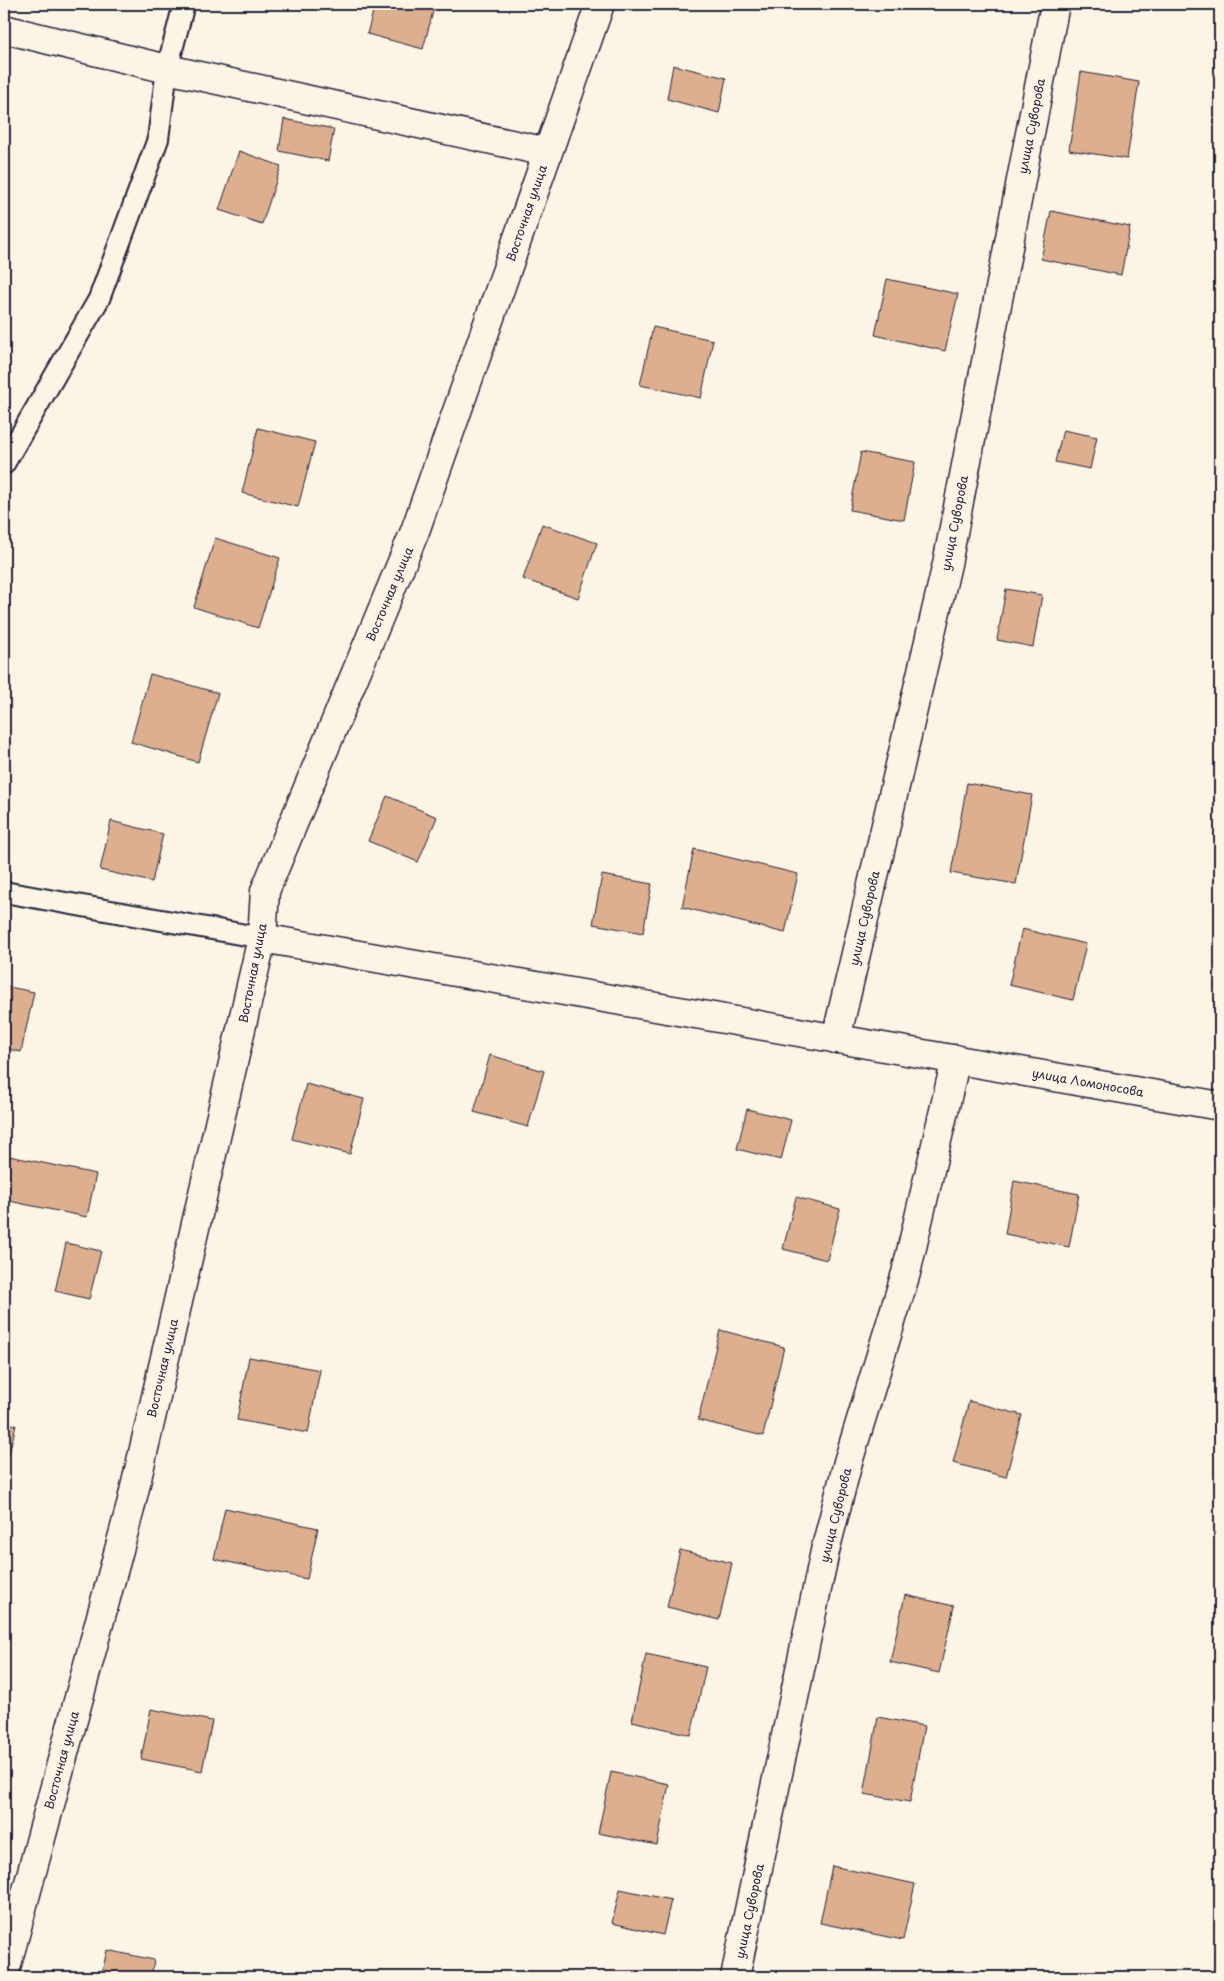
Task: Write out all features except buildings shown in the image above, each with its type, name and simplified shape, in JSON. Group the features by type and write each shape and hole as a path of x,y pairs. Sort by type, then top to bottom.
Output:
{"street":[{"name":"Восточная улица","path":"4,1975 130,1509 262,938 265,891 415,531 600,4"},
{"name":"улица Суворова","path":"836,1039 947,564 1055,4"},
{"path":"4,28 166,68 547,152"},
{"name":"улица Ломоносова","path":"262,938 1220,1106"},
{"name":"улица Суворова","path":"735,1977 825,1551 851,1452 906,1274 956,1059"}],"lane":[{"path":"4,464 100,299 158,139 166,68 184,4"},
{"path":"4,892 262,938"}]}
